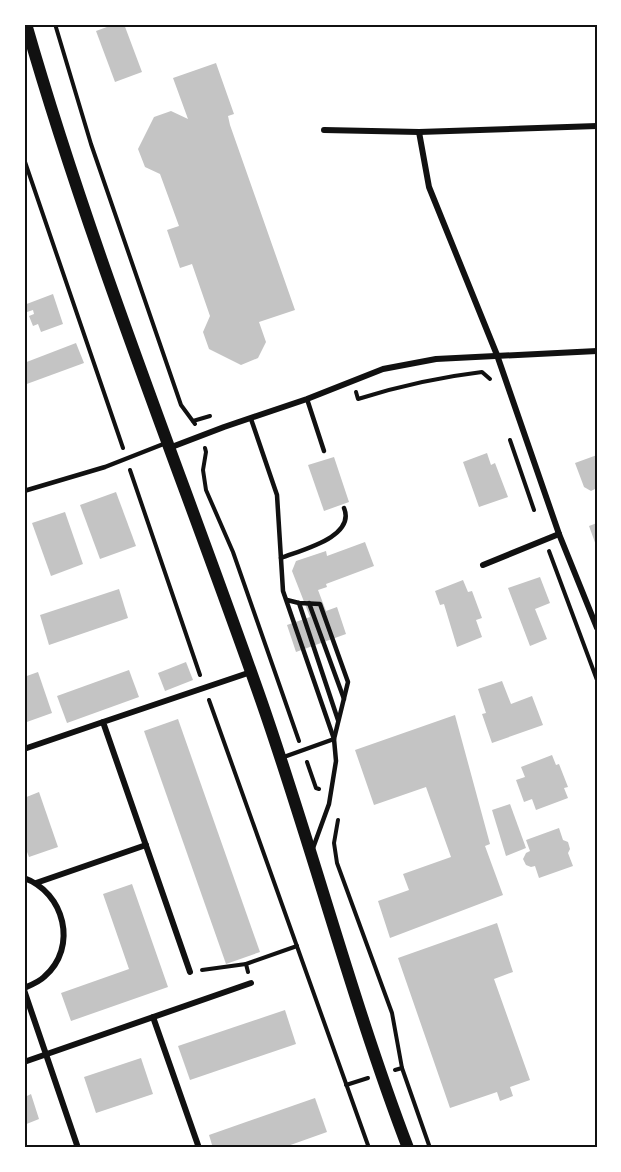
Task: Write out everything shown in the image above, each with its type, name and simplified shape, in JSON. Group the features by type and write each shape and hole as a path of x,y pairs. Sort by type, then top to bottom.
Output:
{"main road":[{"path":"26,24 58,135 167,446 251,672 311,853 379,1074 408,1148"}],"street":[{"path":"324,130 419,132 597,126"},
{"path":"419,132 429,187 497,355 559,534 597,628"},
{"path":"167,446 251,419 383,369 436,359 597,351"},
{"path":"483,565 559,534"},
{"path":"24,749 251,672"},
{"path":"103,722 190,972"},
{"path":"36,883 146,845"},
{"path":"24,878 36,883 54,900 63,921 64,934 59,957 53,968 24,989 78,1148"},
{"path":"24,1062 251,983"},
{"path":"153,1017 200,1148"}],"lane":[{"path":"307,399 324,451"},
{"path":"251,419 277,495 283,591 334,739 336,760 331,792 311,853"},
{"path":"24,492 167,446"},
{"path":"281,558 333,536 343,529 347,514 344,508"},
{"path":"287,600 320,604 338,651 348,682 334,739"},
{"path":"299,603 338,720"},
{"path":"309,603 344,699"},
{"path":"281,759 334,739"}],"path":[{"path":"55,24 91,144 181,405 193,421 206,452 203,470 206,490 233,552 316,788 331,792"},
{"path":"24,159 204,687 369,1148"},
{"path":"352,381 358,399 394,388 482,372 489,377 492,388"},
{"path":"193,421 216,414"},
{"path":"507,433 544,540 597,680"},
{"path":"338,819 334,843 337,863 392,1014 402,1068 430,1148"},
{"path":"190,972 246,964 297,946"},
{"path":"246,964 251,983"},
{"path":"346,1085 402,1068"}],"building":[{"path":"115,24 124,24 142,72 115,82 96,31"},
{"path":"216,63 234,114 228,116 230,125 295,310 259,322 266,342 258,358 241,365 209,349 203,332 210,316 192,264 180,268 167,230 179,226 160,174 145,167 138,149 154,117 171,111 188,119 173,78"},
{"path":"53,294 63,324 41,332 38,324 33,326 29,316 34,314 33,310 24,313 24,305"},
{"path":"76,343 84,363 24,385 24,363"},
{"path":"487,453 491,465 495,463 508,497 479,507 463,462"},
{"path":"597,455 597,488 591,491 584,487 575,463"},
{"path":"334,457 349,502 324,511 308,465"},
{"path":"116,492 136,546 100,559 80,505"},
{"path":"65,512 83,564 51,576 32,523"},
{"path":"597,523 597,548 589,526"},
{"path":"365,542 374,566 326,584 327,587 318,590 326,611 337,607 346,634 296,652 287,625 310,617 292,571 296,561 326,551 327,556"},
{"path":"540,577 550,603 535,609 547,639 530,646 508,588"},
{"path":"463,580 468,592 472,591 482,618 476,620 482,637 457,647 444,604 440,605 435,591"},
{"path":"119,589 128,618 49,645 40,615"},
{"path":"186,662 193,680 165,691 158,673"},
{"path":"129,670 139,697 67,723 57,696"},
{"path":"38,672 52,713 24,723 24,677"},
{"path":"502,681 511,704 532,696 543,725 492,743 482,714 486,713 478,689"},
{"path":"455,715 490,844 485,846 503,895 390,938 378,901 409,890 403,874 451,857 426,787 374,805 355,750"},
{"path":"178,719 260,952 226,964 144,731"},
{"path":"552,755 556,765 559,764 568,787 564,788 568,798 536,810 532,799 524,802 516,780 525,777 521,767"},
{"path":"39,792 58,847 29,857 24,844 24,798"},
{"path":"510,804 526,848 506,856 492,810"},
{"path":"559,828 563,840 568,842 570,849 568,853 573,866 539,878 535,866 526,865 523,859 530,851 526,840"},
{"path":"132,884 168,987 71,1021 61,993 129,969 103,894"},
{"path":"497,923 513,972 494,979 530,1080 510,1087 513,1096 500,1101 497,1092 450,1108 398,958"},
{"path":"285,1010 296,1044 190,1080 178,1046"},
{"path":"141,1058 153,1094 96,1113 84,1077"},
{"path":"24,1090 27,1096 31,1094 39,1119 24,1125"},
{"path":"315,1098 327,1132 282,1148 213,1148 209,1135"}]}
